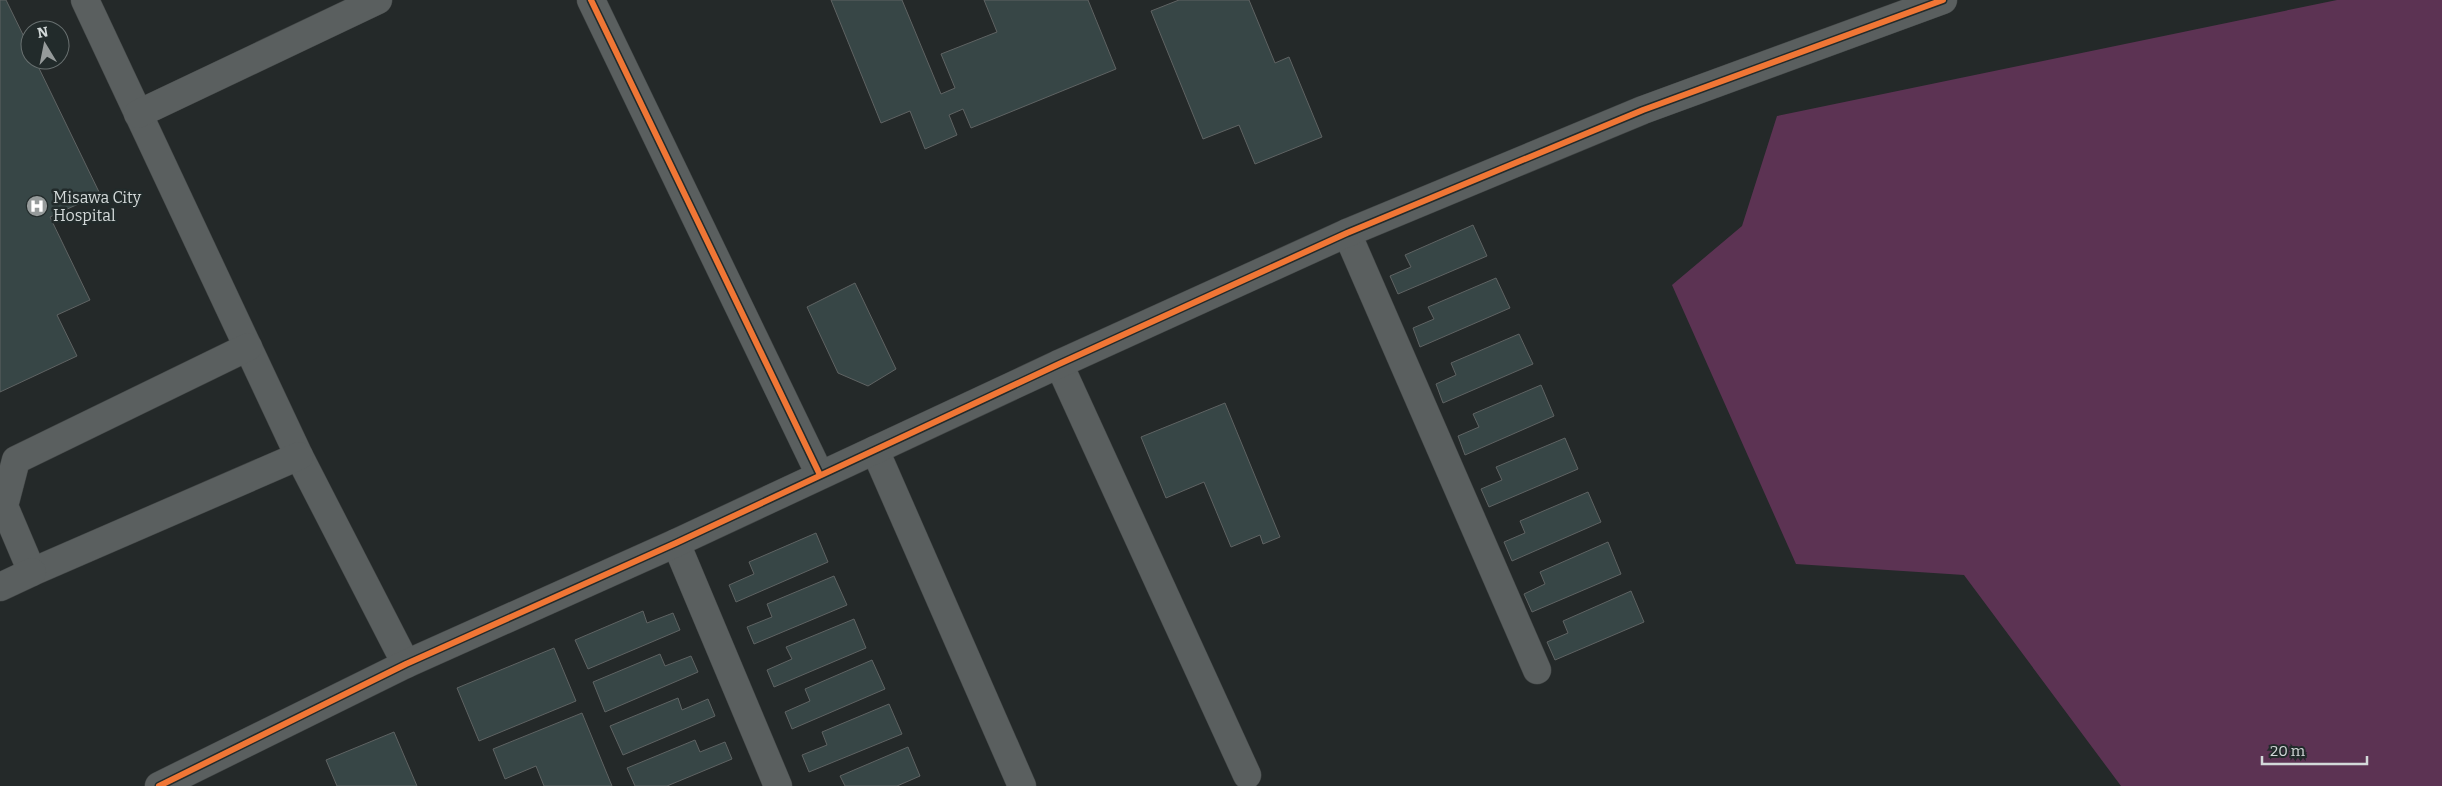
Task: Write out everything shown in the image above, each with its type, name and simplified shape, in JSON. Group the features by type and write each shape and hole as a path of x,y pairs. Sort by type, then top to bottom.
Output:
{"street":[{"path":"85,0 299,456 406,664"},
{"path":"138,114 378,0"},
{"path":"591,0 820,475"},
{"path":"159,786 406,664 676,543 1059,364 1347,233 1643,110 1943,0"},
{"path":"1347,233 1537,670"},
{"path":"32,572 4,506 16,460 248,346"},
{"path":"1059,364 1247,775"},
{"path":"874,450 1022,786"},
{"path":"0,587 299,456"},
{"path":"676,543 778,786"}],"shaded area":[{"path":"2337,0 2442,0 2442,786 2121,786 1964,575 1796,564 1672,285 1742,226 1777,116"}],"building":[{"name":"Misawa City Hospital","path":"0,0 6,0 20,29 20,70 40,70 100,194 50,217 90,300 57,315 77,356 0,392"},
{"path":"831,0 902,0 941,94 955,88 941,54 997,32 984,0 1088,0 1116,69 971,128 963,109 949,115 957,135 925,149 910,111 881,123"},
{"path":"1179,0 1249,0 1275,63 1289,57 1322,137 1255,164 1239,125 1203,139 1151,11"},
{"path":"1473,225 1487,256 1398,294 1390,276 1411,267 1405,255"},
{"path":"1496,278 1510,308 1420,347 1413,328 1434,319 1428,307"},
{"path":"855,283 896,369 868,386 838,373 807,307"},
{"path":"1519,334 1533,364 1443,403 1436,384 1456,375 1451,363"},
{"path":"1541,385 1554,416 1465,455 1458,436 1479,427 1473,414"},
{"path":"1225,403 1280,537 1263,544 1260,535 1231,547 1204,482 1166,498 1141,437"},
{"path":"1565,438 1578,469 1489,507 1481,489 1502,480 1496,467"},
{"path":"1588,492 1601,522 1512,561 1504,542 1525,533 1520,521"},
{"path":"816,533 828,562 736,602 729,585 754,574 749,562"},
{"path":"1608,542 1621,574 1532,612 1524,594 1545,584 1540,572"},
{"path":"834,576 847,605 754,644 747,627 772,617 767,604"},
{"path":"1631,591 1644,622 1555,660 1547,642 1568,633 1563,621"},
{"path":"643,611 647,623 673,613 680,630 588,669 575,640"},
{"path":"854,619 866,648 774,687 767,670 792,659 786,647"},
{"path":"554,648 576,701 479,741 457,688"},
{"path":"660,654 665,666 691,656 698,672 605,712 593,682"},
{"path":"872,660 885,689 792,729 785,712 810,701 805,689"},
{"path":"678,698 682,710 708,699 715,716 623,755 610,726"},
{"path":"889,704 902,734 809,772 802,755 827,745 822,732"},
{"path":"582,713 612,786 544,786 536,766 505,779 493,749"},
{"path":"394,732 417,786 337,786 326,760"},
{"path":"695,740 700,752 725,742 732,759 667,786 635,786 627,768"},
{"path":"908,747 920,776 897,786 845,786 840,776"}],"cycle path":[{"path":"591,0 820,475"},
{"path":"159,786 406,664 676,543 1059,364 1347,233 1643,110 1943,0"}],"place":[{"name":"Misawa City Hospital","path":"37,206"}]}
